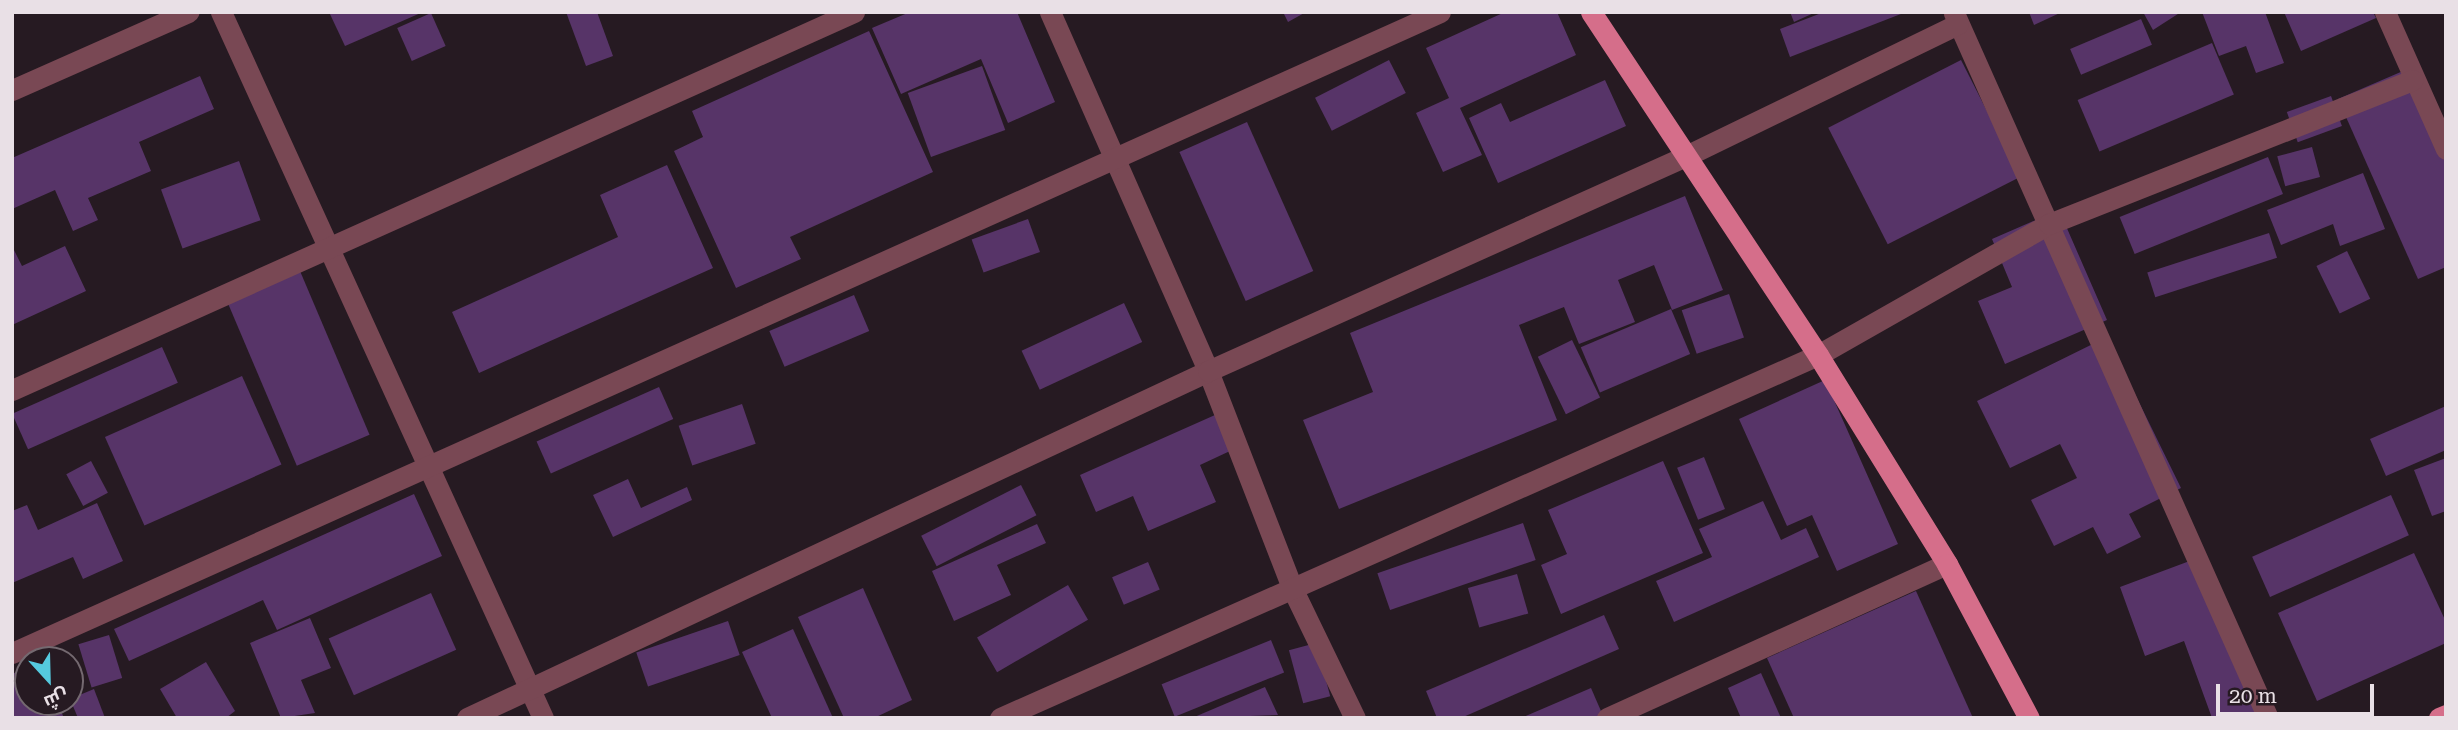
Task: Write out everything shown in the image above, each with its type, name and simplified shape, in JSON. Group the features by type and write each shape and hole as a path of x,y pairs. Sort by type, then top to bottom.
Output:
{"main road":[{"path":"1591,12 1818,355 1947,564 2029,718"},
{"path":"2439,718 2446,715"}],"street":[{"path":"12,90 188,12"},
{"path":"221,12 331,247 542,718"},
{"path":"12,390 854,12"},
{"path":"1051,12 1208,371 1293,590 1355,718"},
{"path":"12,653 429,463 1440,12"},
{"path":"2385,12 2446,149"},
{"path":"467,718 1208,371 1686,156 1956,18 2268,718"},
{"path":"1000,718 1818,355 2049,224 2413,80"},
{"path":"1607,718 1947,564"}],"building":[{"path":"329,12 423,12 345,46"},
{"path":"566,12 597,12 613,56 586,66"},
{"path":"910,12 1017,12 1055,102 1008,123 981,59 901,94 872,28"},
{"path":"1283,12 1306,12 1288,22"},
{"path":"1505,12 1557,12 1576,55 1460,108 1482,155 1443,172 1416,113 1449,98 1426,48"},
{"path":"1790,12 1816,12 1794,22"},
{"path":"1824,12 1906,12 1790,57 1780,29"},
{"path":"2029,12 2062,12 2034,25"},
{"path":"2143,12 2181,12 2153,30"},
{"path":"2202,12 2265,12 2284,63 2256,73 2246,46 2219,56"},
{"path":"2284,12 2373,12 2376,18 2301,51"},
{"path":"431,13 446,46 412,61 397,28"},
{"path":"2141,19 2152,45 2081,75 2070,49"},
{"path":"869,31 933,172 790,237 801,259 736,288 674,151 703,137 692,111"},
{"path":"2212,43 2234,95 2099,152 2078,100"},
{"path":"1389,60 1406,93 1332,131 1315,98"},
{"path":"1961,60 2020,177 1888,244 1828,128"},
{"path":"982,66 1005,130 931,157 908,93"},
{"path":"2410,68 2446,149 2446,267 2418,279 2338,99"},
{"path":"200,76 214,109 139,142 151,171 88,198 98,220 73,231 55,190 12,209 12,158"},
{"path":"1605,80 1626,126 1498,183 1469,118 1501,103 1510,122"},
{"path":"2331,96 2342,126 2298,142 2287,112"},
{"path":"1247,122 1313,271 1246,301 1179,152"},
{"path":"2312,147 2320,177 2285,186 2277,156"},
{"path":"2268,157 2283,194 2135,254 2120,217"},
{"path":"239,161 261,220 183,249 161,189"},
{"path":"667,165 713,268 479,373 452,312 618,237 600,195"},
{"path":"2363,173 2385,229 2340,246 2333,224 2281,245 2267,210"},
{"path":"1685,196 1723,290 1672,310 1654,265 1618,280 1635,322 1579,344 1564,307 1519,325 1557,420 1339,509 1303,420 1373,392 1350,333"},
{"path":"2059,210 2107,320 2005,364 1978,301 2012,287 1992,239"},
{"path":"1028,219 1040,252 984,272 972,240"},
{"path":"2269,233 2277,258 2155,297 2147,273"},
{"path":"12,246 22,266 65,246 86,291 12,325"},
{"path":"2347,251 2370,299 2340,314 2316,266"},
{"path":"300,271 370,435 297,466 227,302"},
{"path":"1729,294 1744,337 1697,354 1682,310"},
{"path":"854,295 869,331 785,367 769,331"},
{"path":"1124,303 1142,342 1040,390 1022,351"},
{"path":"1671,309 1690,354 1600,392 1581,347"},
{"path":"2107,337 2181,488 2129,514 2141,537 2107,554 2093,527 2054,546 2031,500 2077,478 2060,444 2010,468 1977,401"},
{"path":"1572,340 1600,398 1566,414 1538,357"},
{"path":"162,347 178,383 28,449 12,414"},
{"path":"242,376 281,465 144,526 105,437"},
{"path":"1825,380 1898,544 1837,571 1812,515 1787,526 1739,419"},
{"path":"659,387 673,419 551,473 537,442"},
{"path":"742,404 756,444 692,466 679,426"},
{"path":"2446,406 2446,450 2386,476 2370,439"},
{"path":"1215,415 1230,451 1200,465 1216,502 1148,531 1133,496 1096,512 1080,475"},
{"path":"1704,457 1725,509 1698,520 1677,468"},
{"path":"2446,458 2446,511 2432,516 2414,470"},
{"path":"91,461 108,493 83,506 66,474"},
{"path":"1663,461 1703,553 1561,614 1541,565 1567,554 1548,510"},
{"path":"628,479 641,508 687,487 692,500 613,537 593,495"},
{"path":"1021,485 1036,515 937,566 921,536"},
{"path":"414,494 442,556 277,630 263,600 129,661 114,629"},
{"path":"2391,495 2409,535 2270,597 2252,557"},
{"path":"1763,501 1781,540 1806,528 1819,557 1674,622 1656,581 1712,557 1699,529"},
{"path":"97,503 123,561 83,579 73,557 12,583 12,511 27,505 38,530"},
{"path":"1523,523 1536,560 1390,610 1377,573"},
{"path":"1037,524 1046,543 997,565 1011,595 954,621 932,571"},
{"path":"2414,553 2446,622 2446,643 2317,701 2278,613"},
{"path":"2203,556 2262,718 2212,718 2184,641 2145,656 2120,587"},
{"path":"1148,562 1160,590 1124,605 1112,577"},
{"path":"1517,574 1528,613 1479,627 1468,588"},
{"path":"1068,585 1088,620 997,672 977,638"},
{"path":"863,588 912,700 874,718 844,718 798,617"},
{"path":"1916,591 1973,718 1794,718 1767,658"},
{"path":"431,593 456,650 354,695 329,639"},
{"path":"1604,615 1619,649 1461,718 1437,718 1426,691"},
{"path":"310,618 331,668 301,680 315,713 281,718 250,643"},
{"path":"728,621 740,655 648,687 636,653"},
{"path":"793,629 833,718 772,718 742,652"},
{"path":"109,635 122,678 92,687 84,663 84,646 79,646"},
{"path":"1271,640 1284,672 1175,717 1162,684"},
{"path":"1316,643 1330,696 1303,703 1289,650"},
{"path":"206,662 235,711 226,718 177,718 160,689"},
{"path":"14,673 14,716 64,718 12,718"},
{"path":"1761,673 1781,718 1741,718 1728,688"},
{"path":"1265,687 1278,715 1192,718"},
{"path":"1591,688 1604,718 1521,718"},
{"path":"94,689 105,718 78,718 77,716 84,716 84,693"}]}
